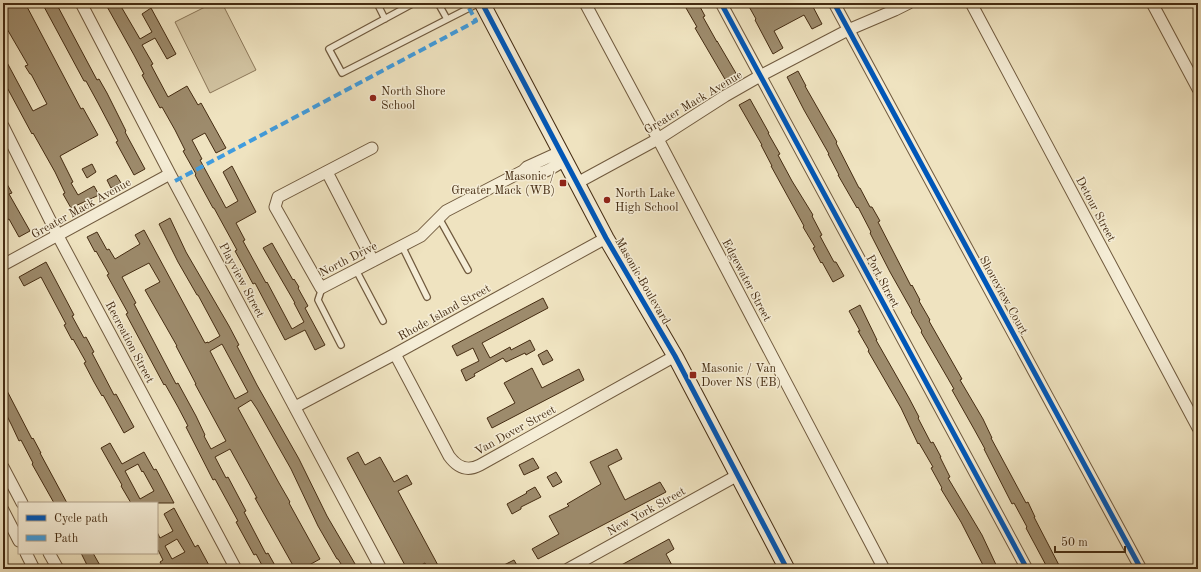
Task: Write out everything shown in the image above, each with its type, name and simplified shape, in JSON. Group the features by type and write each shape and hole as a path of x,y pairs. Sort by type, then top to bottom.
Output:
{"street":[{"name":"Playview Street","path":"81,3 170,174 381,569"},
{"name":"Masonic Boulevard","path":"481,3 606,238 675,356 787,569"},
{"name":"Edgewater Street","path":"585,3 884,569"},
{"name":"Port Street","path":"722,3 1026,569"},
{"name":"Shoreview Court","path":"834,3 1141,569"},
{"name":"Greater Mack Avenue","path":"577,183 658,139 725,96 760,76 848,30 909,3"},
{"name":"Detour Street","path":"971,3 1198,428"},
{"path":"1152,3 1198,89"},
{"name":"Recreation Street","path":"3,126 58,236 236,569"},
{"name":"North Drive","path":"372,148 278,197 275,207 321,288 421,236 446,210 524,171 528,167 562,156"},
{"path":"327,172 373,261"},
{"name":"Greater Mack Avenue","path":"3,265 170,174"},
{"name":"Rhode Island Street","path":"295,407 606,238"},
{"name":"Van Dover Street","path":"395,354 449,456 462,467 469,469 480,465 675,356"},
{"path":"3,467 21,502"},
{"name":"New York Street","path":"568,569 738,475"},
{"path":"3,510 18,538"},
{"path":"26,554 34,569"},
{"path":"50,554 58,569"}],"lane":[{"path":"377,3 385,19"},
{"path":"414,3 329,49 342,73 481,3"},
{"path":"438,3 447,19"},
{"path":"439,218 468,270"},
{"path":"402,246 427,297"},
{"path":"356,270 383,321"},
{"path":"322,287 318,300 341,345"}],"shaded area":[{"path":"213,3 222,3 256,70 210,93 175,22"}],"building":[{"path":"8,3 25,3 81,109 83,108 98,135 60,156 73,182 71,183 78,195 94,186 99,195 71,208 63,194 65,193 55,172 33,133 32,134 3,80 3,55 33,111 47,104 25,66 28,65 3,22 3,6"},
{"path":"42,3 56,3 97,80 99,79 107,93 126,131 125,132 145,169 134,175 116,142 118,141 98,103 86,81 84,81"},
{"path":"105,3 119,3 140,39 152,32 142,14 151,8 176,54 167,59 155,38 142,45 153,64 151,65 168,97 187,86 198,105 201,103 226,148 216,153 205,133 192,140 202,159 200,160 226,208 238,201 223,172 232,166 256,212 236,223 245,240 243,241 292,329 304,322 295,303 263,248 272,243 293,280 294,279 299,287 298,288 308,306 305,308 325,345 315,350 305,330 285,340 255,283 253,284 235,251 237,250 195,175 196,174 183,151 185,150 175,130 162,107 160,108 142,75 144,74"},
{"path":"698,3 705,16 703,17 737,75 726,81 695,28 697,27 686,8"},
{"path":"747,3 811,3 822,24 812,29 804,15 774,31 783,48 773,54"},
{"path":"798,71 837,142 836,143 859,188 880,221 878,222 911,286 912,285 920,300 919,301 930,320 929,321 962,379 960,380 983,419 991,438 1026,503 1028,502 1034,517 1061,569 1048,569 1026,528 1027,527 1014,503 1012,504 985,449 952,390 954,389 921,332 922,331 911,312 912,311 890,272 858,207 857,208 838,175 829,154 787,77"},
{"path":"750,99 780,154 778,155 792,181 813,215 812,216 822,235 820,236 834,262 836,262 844,276 833,282 813,248 815,247 771,166 762,145 739,105"},
{"path":"92,164 96,172 87,178 82,169"},
{"path":"116,175 121,183 111,188 107,180"},
{"path":"3,177 12,193 9,194 30,231 19,237 9,219 3,222"},
{"path":"170,218 186,252 229,326 239,345 237,346 257,385 299,459 327,516 358,569 344,569 337,559 318,526 291,469 251,400 238,408 320,559 302,569 295,569 255,498 257,498 230,449 215,457 226,478 228,477 246,511 244,512 266,554 268,553 277,569 264,569 256,554 254,555 236,522 238,521 215,479 213,480 186,427 188,426 178,407 165,384 164,385 126,314 128,313 107,275 109,274 87,237 97,232 107,250 109,249 115,259 140,244 135,235 144,230 205,343 208,343 220,336 178,262 159,224","holes":["149,263 160,282 145,290 177,346 195,384 226,441 211,449 196,416 178,383 176,384 134,304 136,303 122,277","222,344 248,392 235,399 210,351"]},
{"path":"46,262 74,315 72,316 84,338 86,337 94,352 92,353 114,395 116,394 134,427 124,433 94,382 84,363 86,362 64,325 66,324 41,277 24,286 19,277"},
{"path":"543,298 548,308 482,343 490,358 510,347 511,350 530,340 535,350 506,362 503,358 474,374 475,376 466,381 461,370 479,361 473,348 457,356 452,346"},
{"path":"860,305 876,340 909,398 931,443 933,442 941,457 950,477 948,478 982,535 998,569 985,569 961,522 941,489 942,488 931,468 933,467 919,443 918,444 901,408 868,351 869,350 858,331 860,331 849,311"},
{"path":"547,350 553,360 543,365 538,355"},
{"path":"532,368 542,388 579,369 584,380 492,428 487,418 515,403 504,383"},
{"path":"3,383 66,502 53,502 32,464 33,463 21,440 19,441 3,408"},
{"path":"110,443 122,464 144,452 154,470 156,469 174,503 130,502 121,486 122,485 101,448","holes":["138,464 142,472 143,471 154,491 140,499 125,471"]},
{"path":"617,449 622,459 608,466 625,500 660,482 666,492 538,559 532,549 559,534 549,516 569,506 567,504 601,484 590,462"},
{"path":"358,452 365,465 380,457 394,482 407,475 412,484 398,491 440,569 430,569 425,563 414,569 407,569 347,458"},
{"path":"533,458 539,468 524,475 519,465"},
{"path":"556,472 562,482 553,487 547,477"},
{"path":"535,487 541,497 521,507 521,509 512,514 507,504"},
{"path":"174,508 195,547 198,545 211,569 164,569 160,562 163,560 158,550 158,534 160,538 173,531 164,514","holes":["177,539 185,552 172,559 165,546"]},
{"path":"669,539 674,549 666,554 674,569 614,569"},
{"path":"82,554 94,554 102,569 89,569"},
{"path":"514,560 519,569 496,569"}],"marked path":[{"path":"175,181 476,21 469,8"}],"cycle path":[{"path":"482,3 606,238 675,356 787,569"},
{"path":"721,3 1027,569"},
{"path":"834,3 1141,569"}],"place":[{"name":"North Shore School","path":"373,98"},
{"name":"Masonic / Greater Mack (WB)","path":"563,183"},
{"name":"North Lake High School","path":"607,200"},
{"name":"Masonic / Van Dover NS (EB)","path":"693,375"}]}
